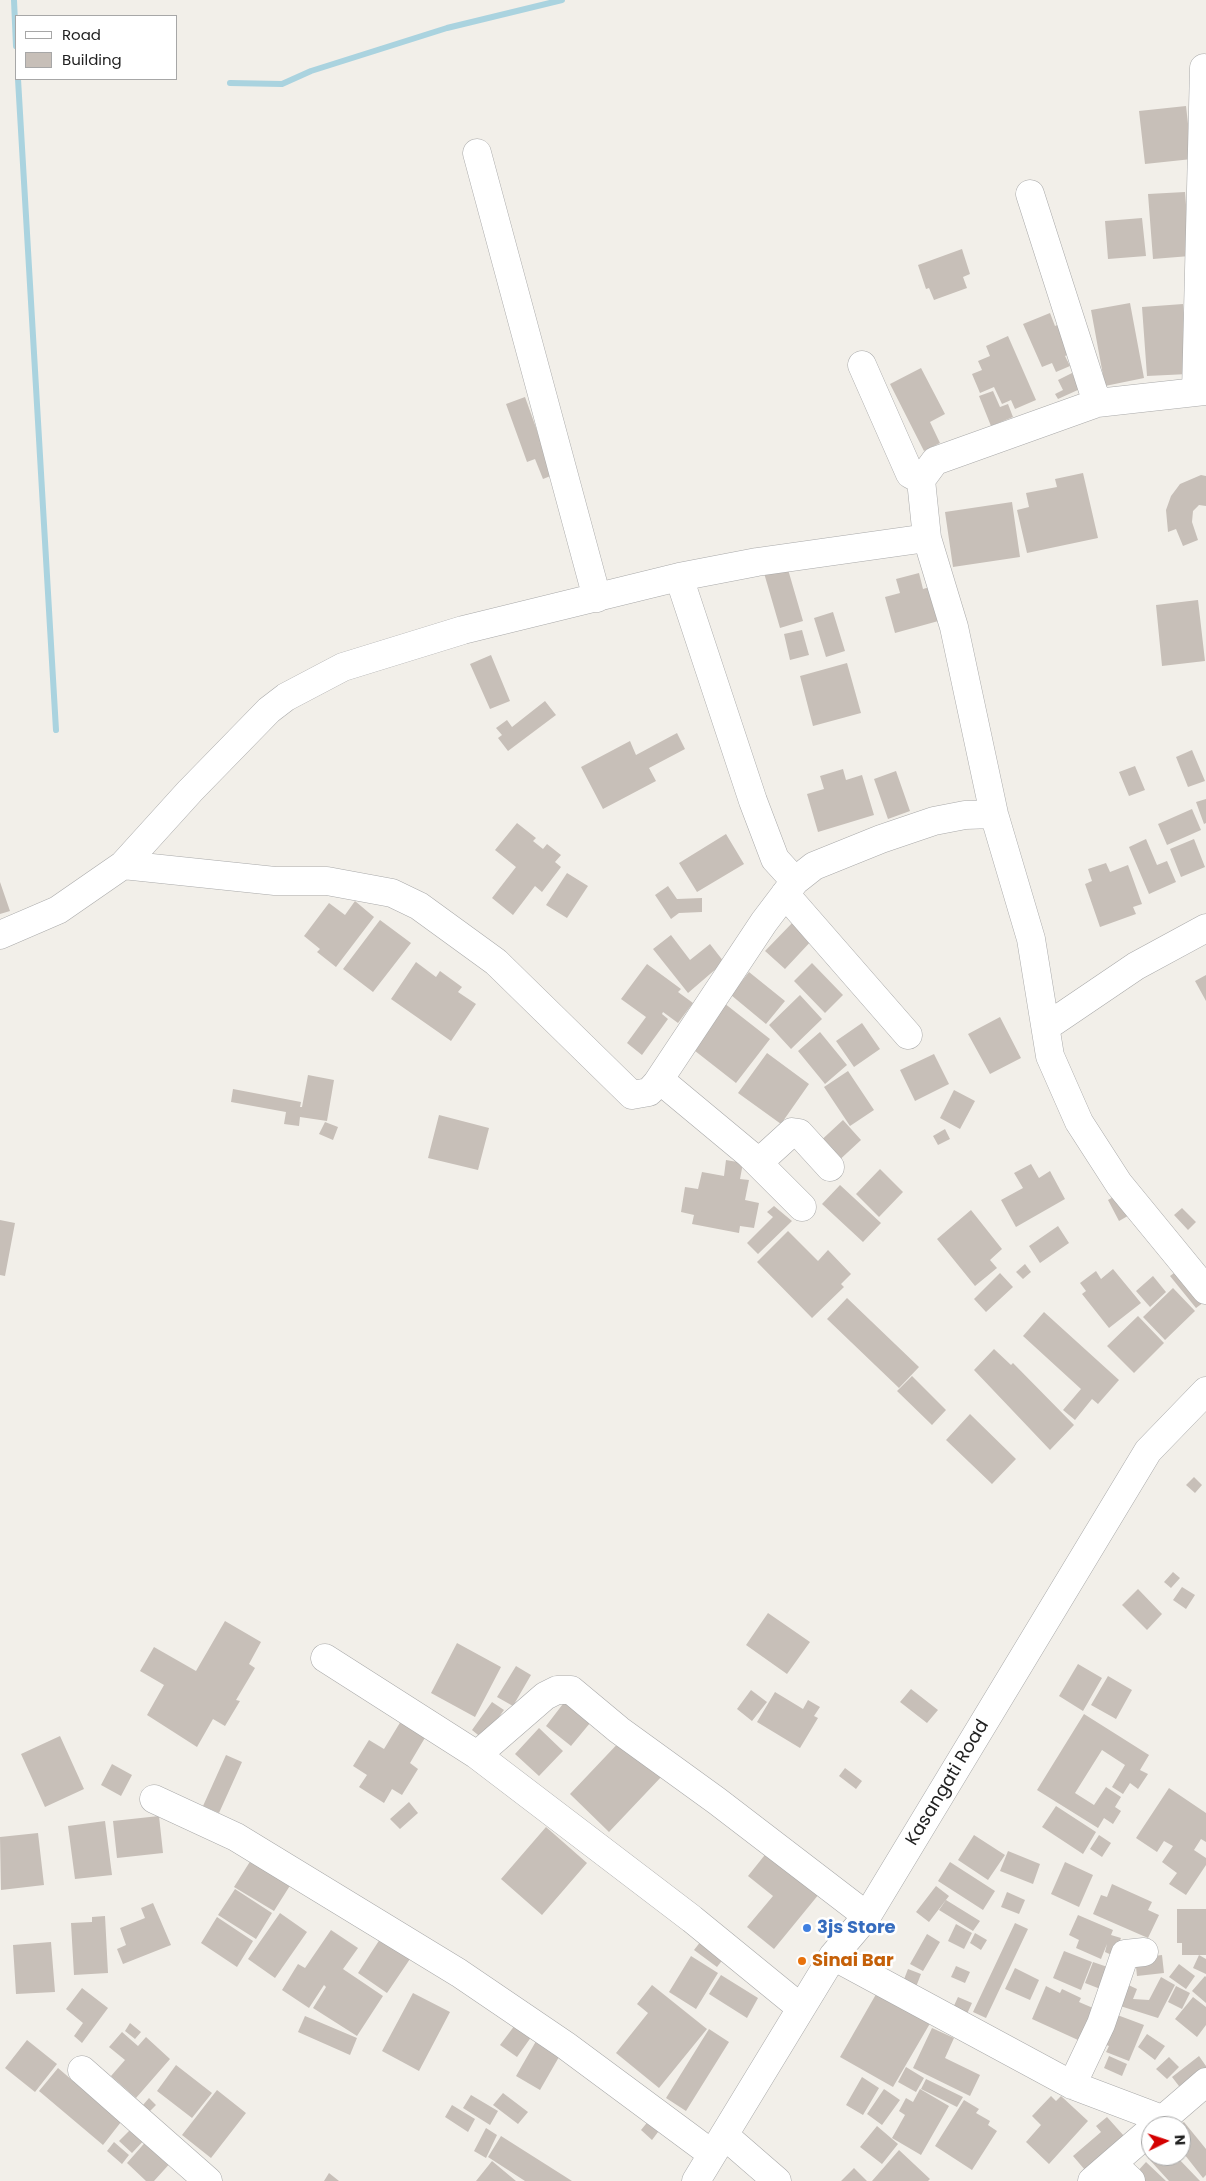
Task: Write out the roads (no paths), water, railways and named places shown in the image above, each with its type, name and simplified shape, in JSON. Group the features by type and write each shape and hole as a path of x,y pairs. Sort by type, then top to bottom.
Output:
{"street":[{"path":"1204,68 1201,391 1097,404 935,461 921,480 927,538 954,627 984,775 994,814 1031,939 1050,1056 1080,1122 1119,1184 1206,1290"},
{"path":"477,153 597,598"},
{"path":"1030,194 1097,404"},
{"path":"862,365 910,474 921,480"},
{"path":"0,935 58,910 123,865 190,791 269,710 299,689 344,667 463,630 679,577 757,562 927,538"},
{"path":"679,577 759,818 775,859 790,887 908,1036"},
{"path":"123,865 275,881 327,881 392,893 419,906 496,962 626,1091 632,1095 641,1095 648,1092 660,1080 790,887 814,866 881,839 934,821 965,815 994,814"},
{"path":"1046,1027 1136,966 1206,928"},
{"path":"660,1080 758,1163 802,1207"},
{"path":"758,1163 792,1132 799,1133 830,1167"},
{"name":"Kasangati Road","path":"696,2181 833,1956 867,1916 1148,1451 1206,1391"},
{"path":"326,1658 476,1755 692,1919 801,2008"},
{"path":"476,1755 545,1696 557,1690 571,1690 619,1730 867,1916"},
{"path":"154,1799 236,1837 460,1973 565,2045 777,2181"},
{"path":"1072,2085 1101,2024 1125,1954 1144,1952"},
{"path":"833,1956 1072,2085 1141,2118"},
{"path":"82,2070 208,2181"},
{"path":"1166,2116 1206,2082"},
{"path":"1092,2181 1122,2172 1141,2146"}],"waterway":[{"path":"14,0 15,23"},
{"path":"230,83 282,84 311,71 447,28 562,0"},
{"path":"18,80 56,730"}],"place":[{"name":"3js Store","path":"807,1928"},
{"name":"Sinai Bar","path":"802,1961"}]}
